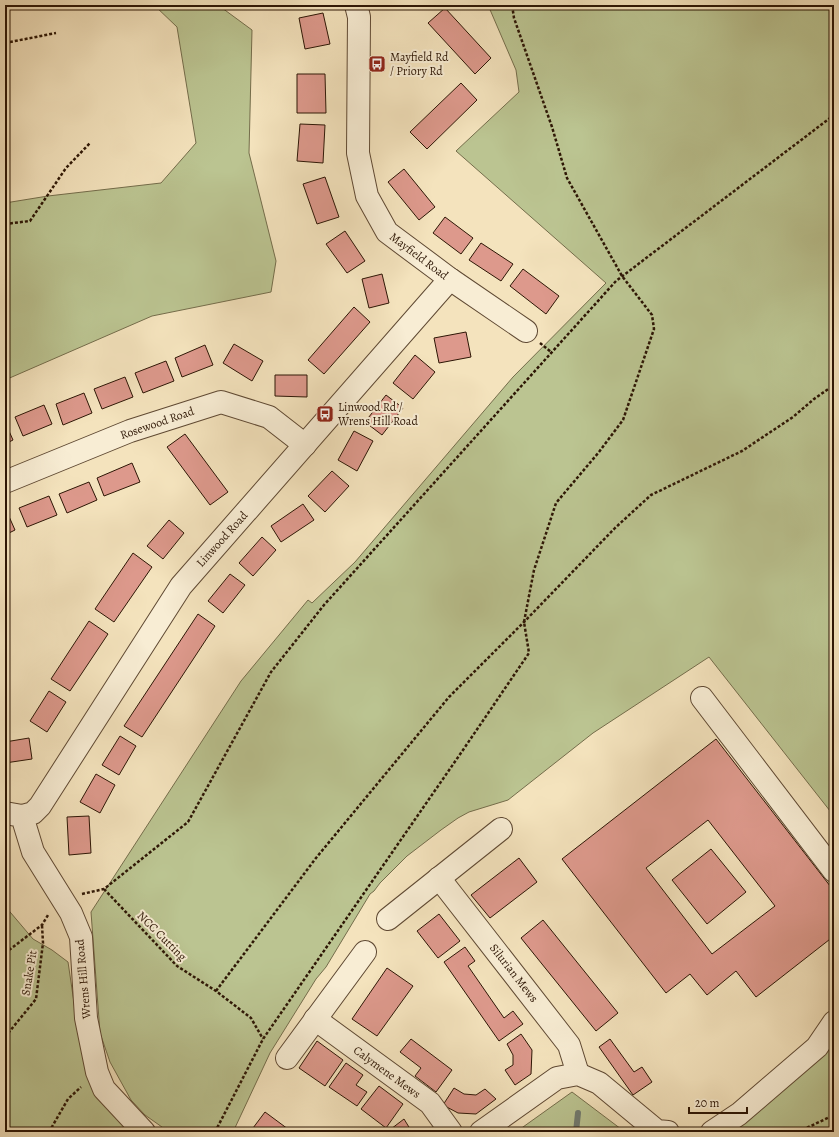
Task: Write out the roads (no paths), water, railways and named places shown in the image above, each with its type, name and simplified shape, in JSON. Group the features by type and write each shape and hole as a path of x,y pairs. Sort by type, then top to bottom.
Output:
{"street":[{"name":"Mayfield Road","path":"356,5 359,17 358,153 367,196 387,232 450,279 526,331"},
{"name":"Linwood Road","path":"14,814 33,813 40,806 181,586 450,279"},
{"name":"Rosewood Road","path":"5,482 130,431 221,402 269,417 305,446"},
{"path":"702,698 834,871"},
{"name":"Wrens Hill Road","path":"14,814 33,852 71,913 81,936 86,1018 97,1072 104,1089 144,1132"},
{"path":"388,919 501,829"},
{"name":"Silurian Mews","path":"440,878 569,1045 578,1074"},
{"path":"287,1058 365,952"},
{"name":"Calymene Mews","path":"315,1019 430,1103 451,1132"},
{"path":"712,1132 739,1114 817,1047 834,1022"},
{"path":"482,1132 557,1078 578,1074 599,1083 657,1131 668,1132"}],"waterway":[{"path":"576,1132 578,1113"}],"place":[{"name":"Mayfield Rd / Priory Rd","path":"377,64"},
{"name":"Linwood Rd / Wrens Hill Road","path":"325,414"}]}
